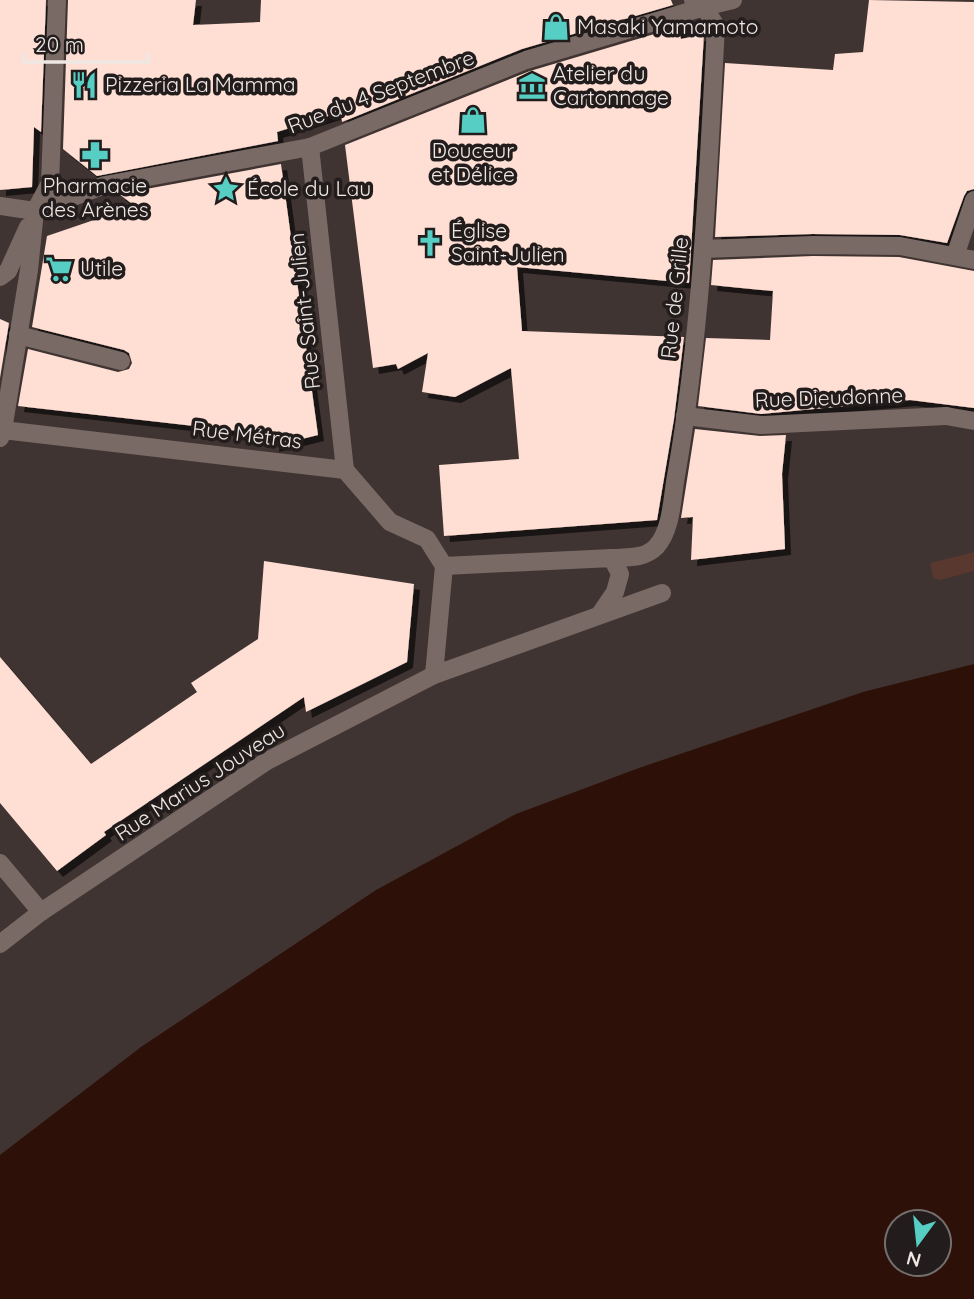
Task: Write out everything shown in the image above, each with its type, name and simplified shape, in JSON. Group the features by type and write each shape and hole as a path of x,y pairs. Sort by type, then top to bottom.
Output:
{"street":[{"path":"0,277 8,271 50,183 57,0"},
{"name":"Rue du 4 Septembre","path":"0,206 35,211 105,185 310,147 526,60 698,3 733,0"},
{"name":"Rue de Grille","path":"444,566 640,557 656,547 665,533 685,416 703,249 716,26 698,3"},
{"name":"Rue Saint-Julien","path":"310,147 345,470"},
{"path":"955,256 974,200"},
{"path":"1,434 29,270 35,211"},
{"path":"703,249 813,245 900,246 974,260"},
{"path":"18,335 121,362"},
{"name":"Rue Dieudonne","path":"685,416 761,425 946,416 974,421"},
{"name":"Rue Métras","path":"1,434 345,470"},
{"path":"345,470 390,522 427,539 444,566 434,675"},
{"path":"600,614 615,592 620,574 612,558"},
{"name":"Rue Marius Jouveau","path":"0,944 41,912 267,761 434,675 662,593"},
{"path":"0,863 41,912"}],"shaded area":[{"path":"974,552 974,571 940,580 933,578 930,563"},
{"path":"974,664 974,1299 0,1299 0,1155 141,1047 376,890 516,814 639,768 863,692"}],"building":[{"path":"0,0 46,0 41,132 34,127 32,187 0,190"},
{"path":"68,0 196,0 193,25 260,22 261,0 671,0 673,5 522,49 342,122 341,112 277,132 278,141 97,176 63,149"},
{"path":"869,0 974,2 974,189 967,191 964,196 947,243 900,235 715,237 725,63 833,70 835,54 863,52"},
{"path":"678,27 681,39 704,34 689,283 517,267 522,331 684,337 657,520 444,536 439,465 519,459 511,368 455,397 422,392 428,353 398,369 396,364 373,368 345,145 530,71"},
{"path":"281,164 318,435 273,446 274,435 18,406 28,349 118,372 129,369 132,363 129,353 124,350 32,327 47,236 135,206 119,194"},
{"path":"813,256 899,257 974,271 974,408 910,400 761,414 698,406 706,338 770,340 773,291 711,285 713,260"},
{"path":"0,319 9,323 0,378"},
{"path":"695,429 760,436 786,435 782,474 785,549 691,560 693,517 681,518"},
{"path":"264,561 414,584 407,662 306,712 304,697 104,832 106,835 57,871 0,803 0,657 91,764 197,692 191,683 258,639"}],"place":[{"name":"Masaki Yamamoto","path":"556,27"},
{"name":"Pizzeria La Mamma","path":"84,85"},
{"name":"Atelier du Cartonnage","path":"532,86"},
{"name":"Douceur et Délice","path":"473,120"},
{"name":"Pharmacie des Arènes","path":"95,155"},
{"name":"École du Lau","path":"226,189"},
{"name":"Église Saint-Julien","path":"430,243"},
{"name":"Utile","path":"59,269"}]}
